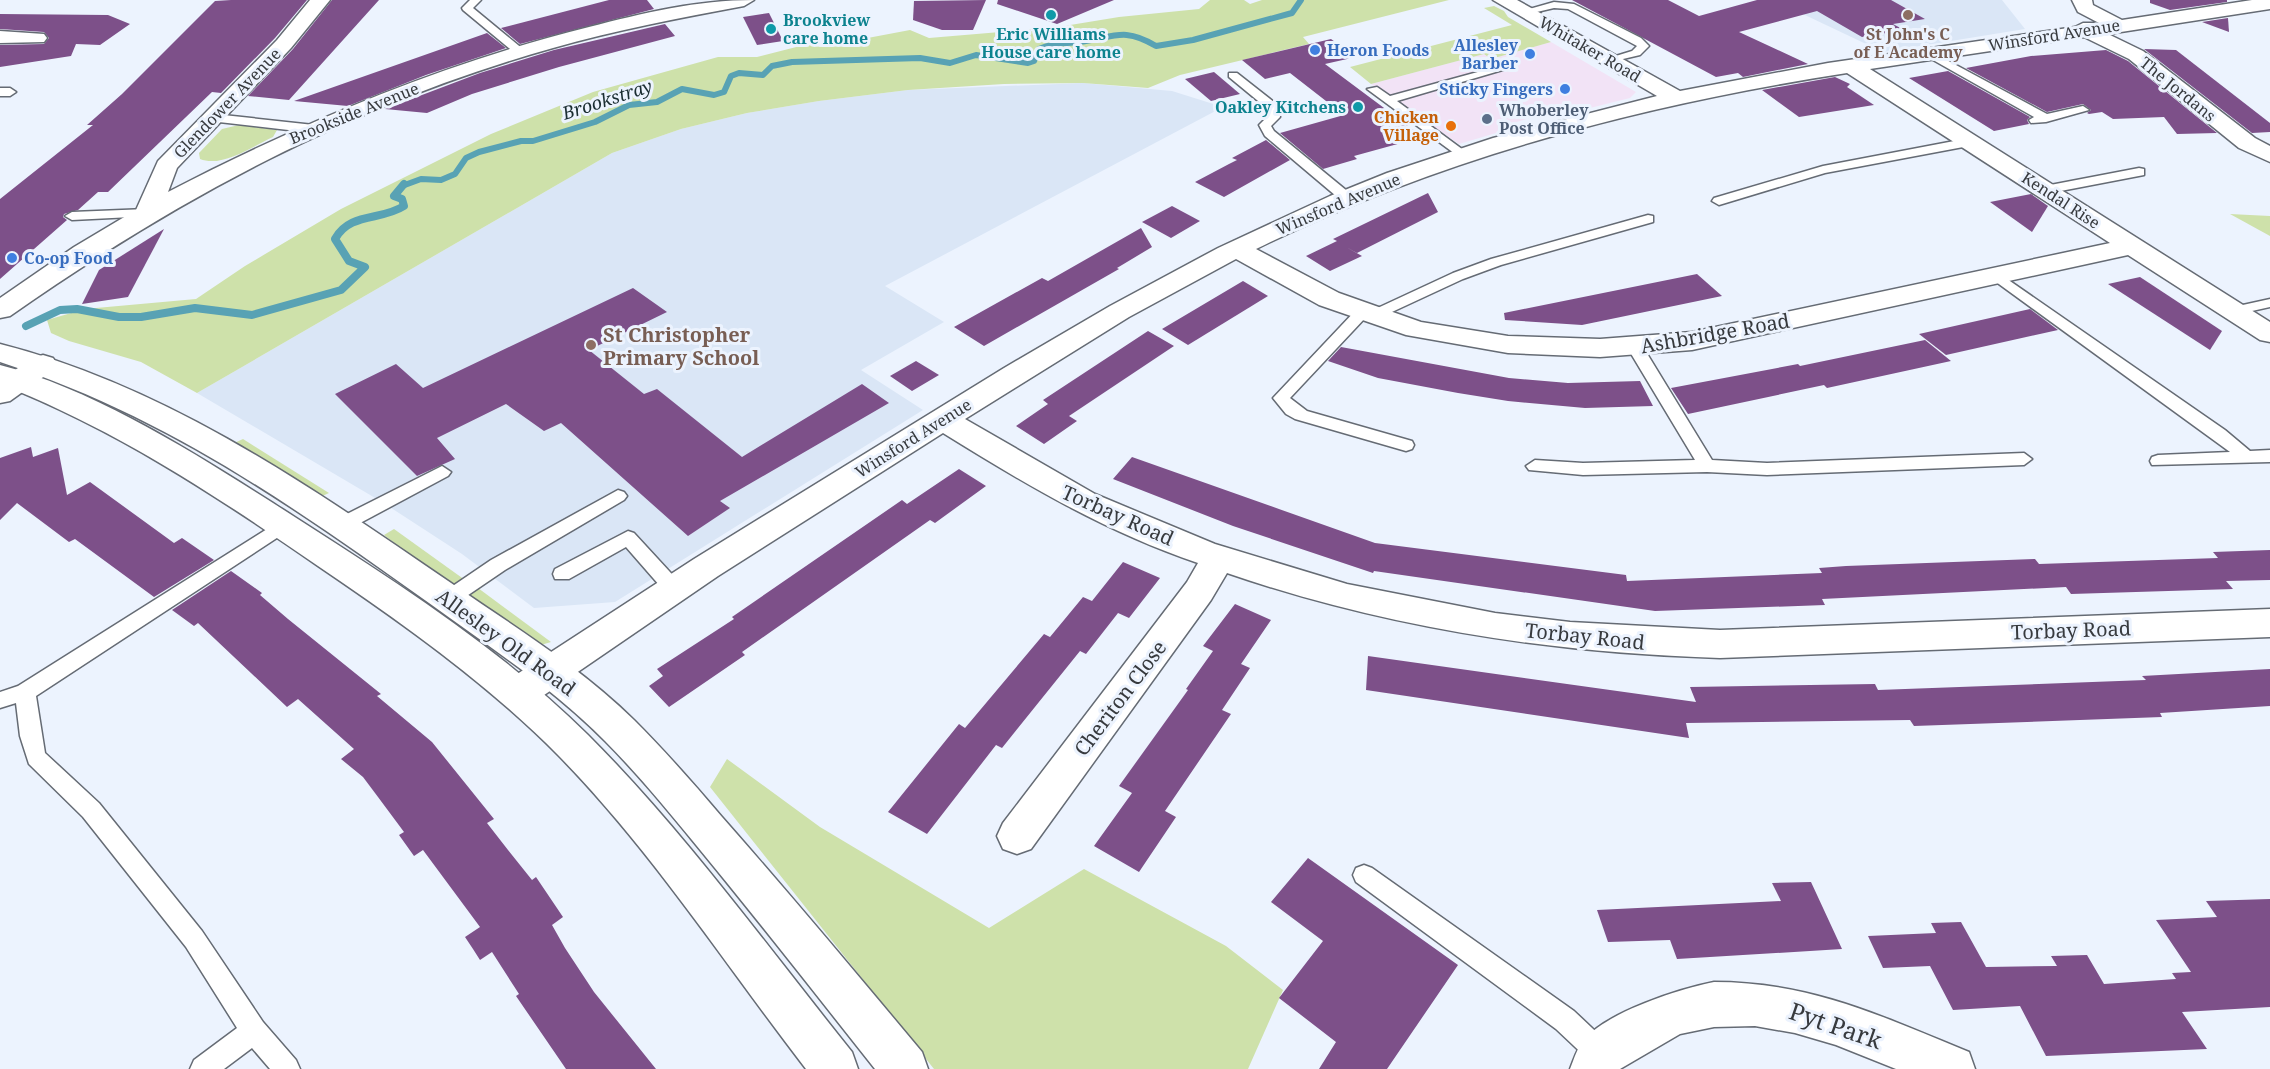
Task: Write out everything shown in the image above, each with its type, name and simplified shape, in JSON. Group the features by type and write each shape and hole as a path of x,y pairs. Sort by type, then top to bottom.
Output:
{"street":[{"name":"Glendower Avenue","path":"147,213 166,166 284,44 320,0"},
{"name":"Whitaker Road","path":"1503,0 1676,98"},
{"path":"2082,0 2085,8 2117,25"},
{"name":"Brookside Avenue","path":"0,310 57,268 147,213 242,161 314,129 447,76 520,52 624,24 732,1"},
{"path":"2260,4 2270,16"},
{"name":"Winsford Avenue","path":"534,683 674,589 1076,336 1238,249 1347,198 1462,155 1558,127 1676,98 1930,54 2260,4"},
{"name":"The Jordans","path":"2083,30 2136,56 2247,143 2270,155"},
{"path":"0,38 37,38"},
{"name":"Kendal Rise","path":"1852,67 2270,334"},
{"name":"Ashbridge Road","path":"1238,249 1329,299 1368,314 1437,333 1486,342 1567,349 1635,347 1739,333 2132,246"},
{"name":"Allesley Old Road","path":"0,353 15,378 142,438 283,525 417,615 534,683 607,717 748,875 905,1069"},
{"name":"Allesley Old Road","path":"15,378 115,391 194,431 343,525 448,599 534,683 604,778 690,882 835,1069"},
{"name":"Torbay Road","path":"943,419 1046,482 1091,506 1132,525 1219,557 1322,590 1435,615 1517,629 1658,644 1720,644 2270,623"},
{"name":"Cheriton Close","path":"1017,837 1199,591 1219,557"},
{"name":"Pyt Park","path":"1596,1061 1656,1019 1692,1008 1731,1003 1775,1005 1828,1018 1952,1069"}],"lane":[{"path":"476,0 467,8 520,52"},
{"path":"1524,12 1554,5 1576,7 1637,40 1643,46 1640,51 1610,61"},
{"path":"1930,54 2046,118"},
{"path":"1389,100 1500,69"},
{"path":"1233,75 1275,109 1275,117 1265,125 1269,133 1347,198"},
{"path":"1374,88 1462,155"},
{"path":"2031,121 2082,110"},
{"path":"214,118 314,129"},
{"path":"1719,201 1823,170 1970,142"},
{"path":"2045,190 2139,172"},
{"path":"72,216 147,213"},
{"path":"1406,445 1301,415 1284,404 1281,398 1368,314 1496,262 1648,219"},
{"path":"1997,276 2246,457"},
{"path":"2234,311 2270,303"},
{"path":"1635,347 1707,466"},
{"path":"2158,461 2270,456"},
{"path":"1535,466 1583,469 1707,466 1767,469 2024,459"},
{"path":"343,525 442,472"},
{"path":"448,599 498,565 618,496"},
{"path":"0,700 25,692 283,525"},
{"path":"562,574 628,538 674,589"},
{"path":"25,692 30,736 36,758 98,819 194,939 254,1031 287,1069"},
{"path":"1364,875 1565,1020 1596,1061"},
{"path":"203,1069 254,1031"}],"shaded area":[{"name":"St John's C of E Academy","path":"1773,0 2002,0 2025,29 1883,52"},
{"path":"1551,42 1636,92 1630,98 1586,109 1547,113 1506,125 1496,133 1459,144 1371,84 1484,54 1491,59"},
{"name":"St Christopher Primary School","path":"1083,83 1172,91 1223,107 885,286 944,322 861,370 923,410 615,602 534,608 462,554 382,502 197,393 612,153 681,129 747,113 819,101 908,90"}],"green space":[{"path":"1210,0 1244,0 1250,4 1262,0 1449,0 1303,37 1309,44 1180,75 1148,88 1083,83 1004,84 908,90 747,113 681,129 612,153 197,393 141,362 69,341 51,333 47,320 85,309 196,299 245,266 341,209 491,134 593,92 718,57 757,57 808,44 820,47 910,30 929,38 1058,27 1119,17 1199,9"},
{"path":"1494,6 1504,11 1508,17 1551,42 1491,59 1484,54 1371,84 1350,67 1512,25 1484,8"},
{"path":"239,125 277,130 273,137 237,155 218,161 200,159 199,153 222,129"},
{"path":"2230,214 2270,216 2270,236"},
{"path":"243,439 329,493 318,498 232,444"},
{"path":"394,529 465,580 452,588 384,535"},
{"path":"478,588 551,642 541,645 465,596"},
{"path":"727,759 820,827 989,928 1084,869 1226,946 1283,990 1248,1069 934,1069 710,787"}],"building":[{"path":"307,0 275,38 221,93 212,92 108,192 98,192 78,210 64,214 63,217 67,220 0,279 0,199 93,125 87,125 122,94 215,1"},
{"path":"332,0 379,0 289,100 248,96 293,49"},
{"path":"609,0 647,0 654,9 520,44 501,28"},
{"path":"986,0 973,30 942,30 913,20 914,1"},
{"path":"998,0 1114,0 1057,24 997,4"},
{"path":"1572,0 1668,0 1699,16 1757,0 1891,0 1925,19 1893,24 1904,30 1862,37 1817,11 1739,32 1808,64 1743,77 1738,73 1716,77"},
{"path":"2150,0 2227,0 2227,2 2170,10 2150,3"},
{"path":"769,13 783,41 757,45 743,17"},
{"path":"0,14 108,15 130,24 100,45 76,44 71,56 0,67 0,45 44,44 49,38 44,32 0,29"},
{"path":"2228,18 2229,32 2202,22"},
{"path":"665,24 675,36 559,67 472,94 427,113 385,109 480,73 554,50"},
{"path":"487,33 506,48 426,75 348,106 294,101"},
{"path":"1331,39 1356,57 1325,64 1423,137 1354,156 1357,159 1323,169 1280,133 1344,115 1290,73 1265,79 1242,60"},
{"path":"2144,49 2176,50 2270,123 2270,132 2252,133"},
{"path":"2106,50 2128,61 2217,133 2177,134 2164,117 2113,119 2102,112 2087,113 2091,110 2083,104 2047,112 1966,68 2031,56"},
{"path":"1948,71 2030,117 2027,120 2029,124 1994,131 1909,78"},
{"path":"1214,72 1240,94 1211,101 1185,79"},
{"path":"1835,77 1850,84 1847,87 1874,105 1799,117 1762,90"},
{"path":"1266,140 1290,160 1224,197 1195,182 1237,160 1232,158"},
{"path":"1428,193 1438,212 1357,253 1346,247 1362,256 1330,271 1306,256 1337,241 1333,239"},
{"path":"2031,194 2048,206 2032,232 1990,202"},
{"path":"1172,206 1200,221 1171,238 1142,222"},
{"path":"1141,228 1152,247 1117,268 1119,269 984,346 954,327 1042,278 1048,281"},
{"path":"164,229 128,297 82,304 99,270"},
{"path":"1697,274 1722,296 1582,325 1505,320 1504,313"},
{"path":"2140,277 2222,331 2210,350 2108,284"},
{"path":"1243,281 1268,296 1188,345 1162,329"},
{"path":"633,288 667,312 589,350 644,394 657,389 742,457 862,384 889,403 720,501 730,508 688,536 561,423 544,431 506,404 437,438 455,459 417,476 335,394 396,364 423,388"},
{"path":"2030,309 2058,330 1946,355 1919,334"},
{"path":"1148,331 1174,346 1069,416 1077,421 1044,444 1016,426 1048,404 1043,400"},
{"path":"1925,340 1951,361 1827,388 1824,385 1688,414 1671,388 1798,364 1800,366"},
{"path":"1341,347 1509,378 1568,383 1640,381 1653,406 1585,408 1508,401 1378,378 1328,361"},
{"path":"916,361 939,375 912,391 890,376"},
{"path":"31,447 33,457 58,448 67,495 90,482 174,543 182,538 214,560 154,597 75,539 69,542 17,503 0,520 0,458"},
{"path":"1132,457 1375,543 1626,575 1627,581 1822,573 1819,568 1846,566 2035,559 2039,564 2218,558 2213,552 2270,550 2270,580 2226,581 2233,589 2071,594 2066,587 1822,599 1825,605 1655,611 1374,571 1373,573 1233,526 1113,479"},
{"path":"959,469 986,486 935,523 930,520 742,652 745,655 669,707 649,686 663,676 657,669 734,619 732,617 902,500 907,504"},
{"path":"1123,562 1160,578 1129,618 1118,613 1086,654 1080,651 1002,748 996,745 927,834 888,812 959,724 965,728 1044,634 1050,637 1083,597 1092,601"},
{"path":"231,571 262,593 260,595 288,619 381,694 377,696 432,742 494,819 487,823 532,880 536,877 563,917 552,925 565,948 594,992 656,1069 566,1069 516,996 519,994 492,952 480,960 465,937 480,927 423,850 414,856 399,835 404,832 363,777 341,759 354,749 298,699 287,707 198,623 194,626 172,610"},
{"path":"1235,604 1271,620 1241,664 1250,668 1222,710 1231,714 1165,811 1176,817 1139,872 1094,846 1132,793 1119,786 1213,651 1203,646"},
{"path":"1368,656 1696,702 1690,687 1875,684 1878,690 2146,680 2142,676 2270,669 2270,706 2160,713 2162,717 1914,726 1910,720 1686,723 1689,738 1366,690"},
{"path":"1308,858 1458,965 1387,1069 1319,1069 1336,1042 1279,998 1323,941 1271,902"},
{"path":"1811,882 1842,949 1677,959 1670,940 1608,942 1597,910 1781,901 1772,883"},
{"path":"2270,899 2270,1007 2182,1012 2207,1049 2046,1056 2020,1006 1953,1010 1930,966 1883,968 1868,936 1936,933 1931,923 1961,922 1986,967 2057,966 2051,956 2087,955 2104,984 2176,979 2172,973 2191,972 2156,920 2217,917 2206,901"}],"waterway":[{"name":"Brookstray","path":"402,186 421,179 441,180 455,174 466,158 479,152 521,141 533,141 595,122 629,105 657,102 682,89 714,95 724,92 731,76 739,73 763,75 772,66 792,62 920,58 950,63 976,55 1028,63 1034,61 1039,49 1044,47 1118,35 1135,36 1156,46 1193,40 1292,13 1301,0"},
{"name":"Brookstray","path":"26,326 60,310 77,309 119,317 141,317 195,308 252,315 341,290 365,267 349,261 335,239 341,230 357,221 386,214 404,206 402,199 394,196 402,186"}],"place":[{"name":"Eric Williams House care home","path":"1051,15"},
{"name":"St John's C of E Academy","path":"1908,15"},
{"name":"Brookview care home","path":"771,29"},
{"name":"Heron Foods","path":"1315,50"},
{"name":"Allesley Barber","path":"1530,54"},
{"name":"Sticky Fingers","path":"1565,89"},
{"name":"Oakley Kitchens","path":"1358,107"},
{"name":"Whoberley Post Office","path":"1487,119"},
{"name":"Chicken Village","path":"1451,126"},
{"name":"Co-op Food","path":"12,258"},
{"name":"St Christopher Primary School","path":"591,345"}]}
